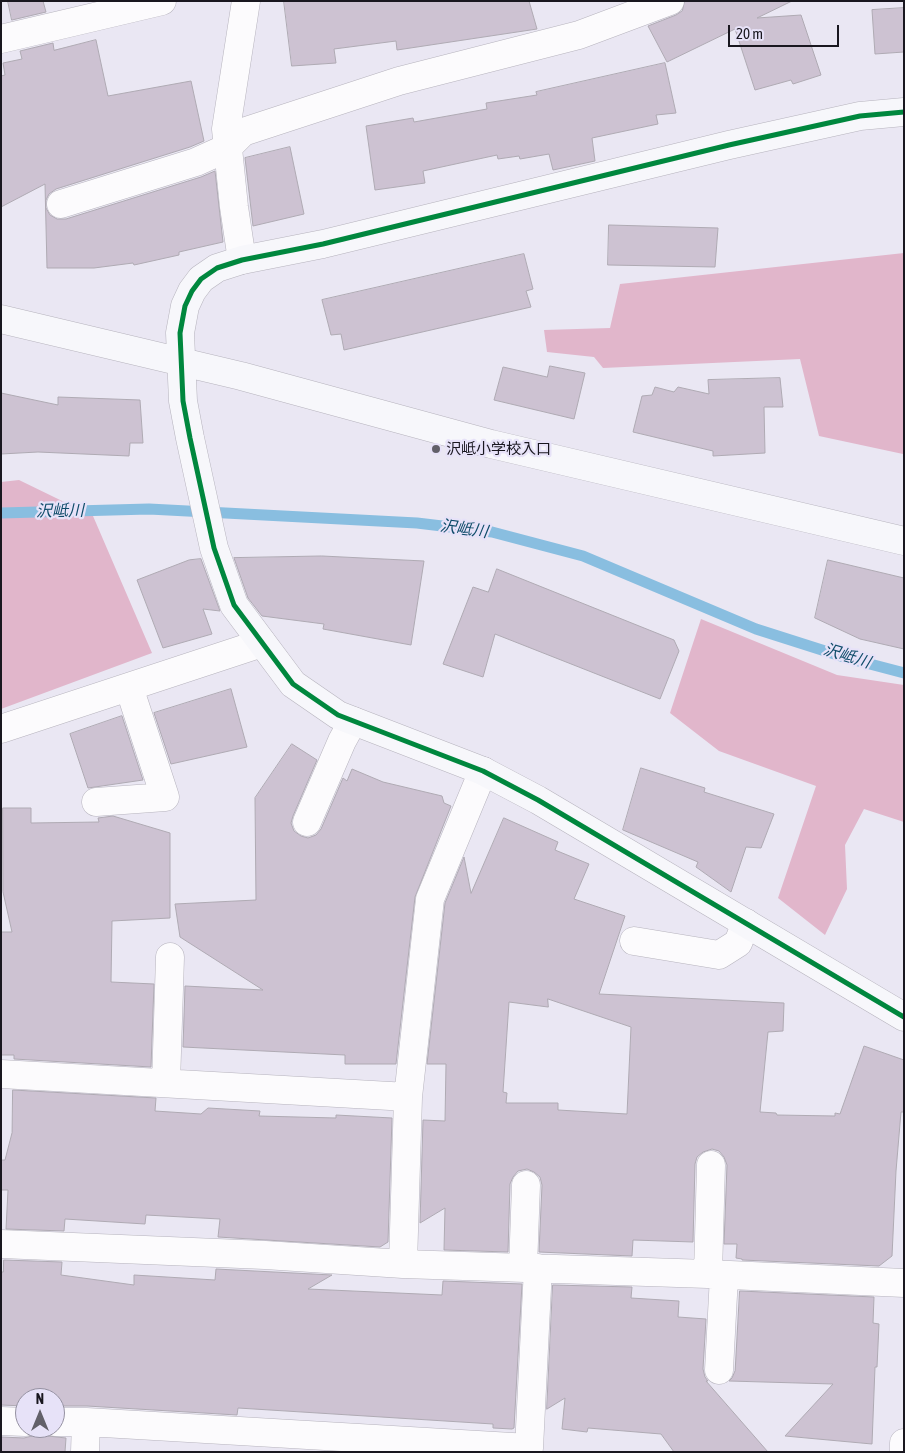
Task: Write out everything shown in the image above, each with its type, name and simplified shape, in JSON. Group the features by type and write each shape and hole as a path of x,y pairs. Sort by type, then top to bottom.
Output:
{"street":[{"path":"1,39 162,1"},
{"path":"242,260 226,129 246,1"},
{"path":"61,204 196,162 227,148 244,132 399,81 579,35 670,1"},
{"path":"904,112 860,116 729,145 323,244 242,260 217,268 201,279 192,291 185,306 180,333 180,361 186,420 212,538 234,604 293,684 338,715 483,771 538,800 904,1017"},
{"path":"1,319 241,376 491,444 904,541"},
{"path":"1,728 262,643"},
{"path":"96,802 165,797 129,687"},
{"path":"307,822 342,741 353,722"},
{"path":"403,1264 408,1097 430,899 483,771"},
{"path":"634,941 719,955 738,943 746,923"},
{"path":"166,1084 170,957"},
{"path":"1,1074 408,1097"},
{"path":"712,1165 719,1370"},
{"path":"65,1422 530,1450 530,1268 526,1185"},
{"path":"1,1244 255,1255 403,1264 904,1283"},
{"path":"1,1422 15,1422"},
{"path":"85,1452 86,1422"},
{"path":"904,1443 904,1452"}],"shaded area":[{"path":"904,253 903,454 819,436 800,359 603,368 594,357 547,352 544,330 610,328 620,284"},
{"path":"19,480 93,516 152,653 1,709 1,482"},
{"path":"701,619 837,675 904,685 904,822 864,809 845,845 847,889 825,935 778,898 816,786 719,751 670,713"}],"building":[{"path":"8,1 43,1 46,12 12,20"},
{"path":"284,1 529,1 537,29 397,50 396,41 334,49 336,63 292,66"},
{"path":"685,1 792,1 757,18 801,15 821,75 793,84 791,80 755,90 735,29 667,62 648,26 682,11"},
{"path":"904,8 904,52 875,54 872,10"},
{"path":"96,40 108,96 191,81 204,141 56,189 49,194 46,200 46,208 50,215 57,219 66,219 215,171 223,242 179,252 179,255 134,265 133,263 94,268 47,268 45,184 1,207 1,76 5,75 3,63 22,59 20,51 53,43 54,50"},
{"path":"665,63 676,113 656,115 658,124 592,138 595,161 553,170 549,154 520,159 519,156 498,159 497,155 423,171 425,183 375,190 366,126 413,118 414,122 487,109 486,103 537,95 536,92"},
{"path":"290,147 304,214 253,226 245,158"},
{"path":"609,225 718,228 715,267 608,265"},
{"path":"524,254 533,289 526,291 531,307 344,350 341,334 331,335 322,300"},
{"path":"550,366 585,373 574,419 494,400 503,367 547,377"},
{"path":"780,378 783,407 764,407 765,453 713,456 713,451 633,432 642,396 652,395 655,387 674,392 678,387 709,394 708,380"},
{"path":"1,393 58,405 58,397 140,400 143,443 130,443 129,456 38,452 1,454"},
{"path":"322,556 424,561 411,645 323,629 324,624 262,616 248,598 234,558"},
{"path":"201,559 220,611 203,609 212,634 163,648 137,580 189,560"},
{"path":"828,560 904,578 904,649 860,639 815,618"},
{"path":"497,569 674,640 679,651 660,699 495,634 483,677 443,664 473,587 488,592"},
{"path":"231,689 247,747 171,764 154,713"},
{"path":"122,716 143,780 88,788 70,734"},
{"path":"292,744 317,760 291,823 294,831 301,836 308,838 316,835 321,829 343,778 347,781 352,769 383,782 442,796 444,803 451,806 415,897 396,1064 345,1064 345,1055 183,1047 185,986 263,990 180,937 175,904 256,900 255,798"},
{"path":"641,768 705,788 704,792 774,814 761,848 746,847 731,892 696,867 698,862 623,830"},
{"path":"3,808 31,808 31,823 99,822 98,818 113,816 170,833 170,918 112,921 111,982 154,984 151,1067 14,1059 14,1055 1,1055 1,932 12,932 3,892"},
{"path":"504,818 558,842 555,850 589,864 574,899 625,916 599,994 784,1003 783,1031 768,1032 760,1112 776,1113 777,1115 835,1116 835,1113 840,1114 864,1046 904,1060 904,1112 901,1112 896,1171 892,1256 879,1266 742,1260 736,1258 737,1244 724,1244 727,1165 719,1151 712,1149 703,1152 697,1157 695,1164 693,1242 633,1240 632,1256 539,1252 542,1185 540,1177 527,1169 518,1171 510,1184 508,1252 444,1250 445,1208 420,1223 423,1120 445,1121 446,1064 427,1064 445,903 464,857 471,893","holes":["548,999 631,1027 627,1114 558,1110 558,1103 506,1103 507,1093 503,1092 509,1002 548,1007"]},
{"path":"13,1090 156,1098 155,1111 201,1114 208,1108 260,1111 259,1116 336,1118 336,1115 392,1118 388,1242 380,1247 218,1237 220,1219 146,1215 145,1224 65,1219 64,1231 6,1229 8,1190 1,1190 1,1160 5,1160 12,1133"},
{"path":"4,1260 62,1262 61,1275 134,1285 134,1275 215,1280 216,1269 332,1275 308,1289 442,1295 443,1281 522,1284 514,1428 493,1428 493,1424 238,1408 237,1415 65,1406 65,1388 15,1388 15,1406 1,1405 1,1272 3,1272"},
{"path":"553,1285 632,1287 631,1298 679,1301 678,1317 706,1319 703,1369 708,1381 706,1381 768,1452 674,1452 661,1434 588,1428 587,1432 562,1429 565,1398 547,1409"},
{"path":"740,1291 874,1297 873,1323 879,1324 872,1444 785,1436 833,1384 729,1381 735,1371"},
{"path":"1,1437 66,1438 65,1452 1,1452"}],"waterway":[{"name":"沢岻川","path":"1,513 149,509 417,523 492,532 583,556 756,629 847,658 904,673"}],"cycle path":[{"path":"904,112 860,116 729,145 323,244 242,260 217,268 201,279 192,291 185,306 180,333 183,401 214,548 234,605 293,684 338,715 483,771 538,800 904,1017"}],"place":[{"name":"沢岻小学校入口","path":"436,449"}]}
